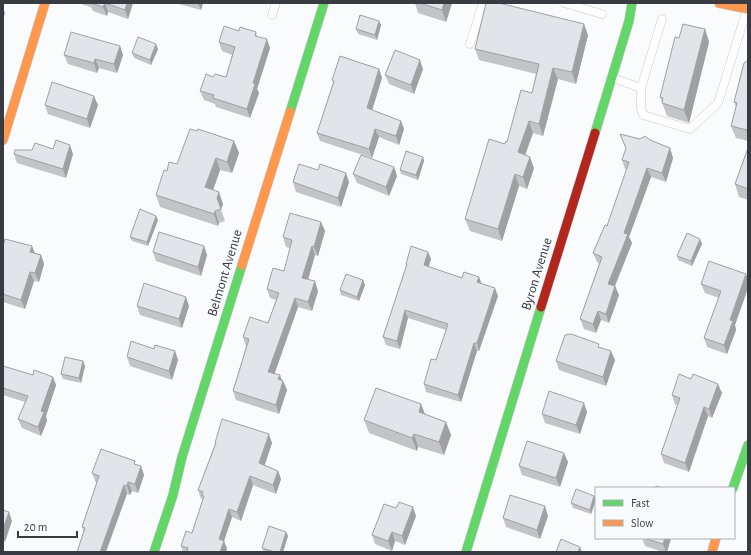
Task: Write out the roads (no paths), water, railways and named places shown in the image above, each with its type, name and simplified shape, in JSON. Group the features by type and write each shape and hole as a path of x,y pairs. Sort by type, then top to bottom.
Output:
{"street":[{"path":"3,140 45,3"},
{"name":"Belmont Avenue","path":"154,552 173,495 182,457 324,3"},
{"name":"Byron Avenue","path":"466,552 612,78 629,21 632,3"},
{"path":"719,3 748,9"},
{"path":"733,487 748,445"},
{"path":"712,552 716,539"}],"lane":[{"path":"272,15 276,3"},
{"path":"470,44 483,3"},
{"path":"564,3 602,14"},
{"path":"662,19 641,88 641,109 643,115 690,129 718,103 748,9"},
{"path":"612,78 641,88"}]}
